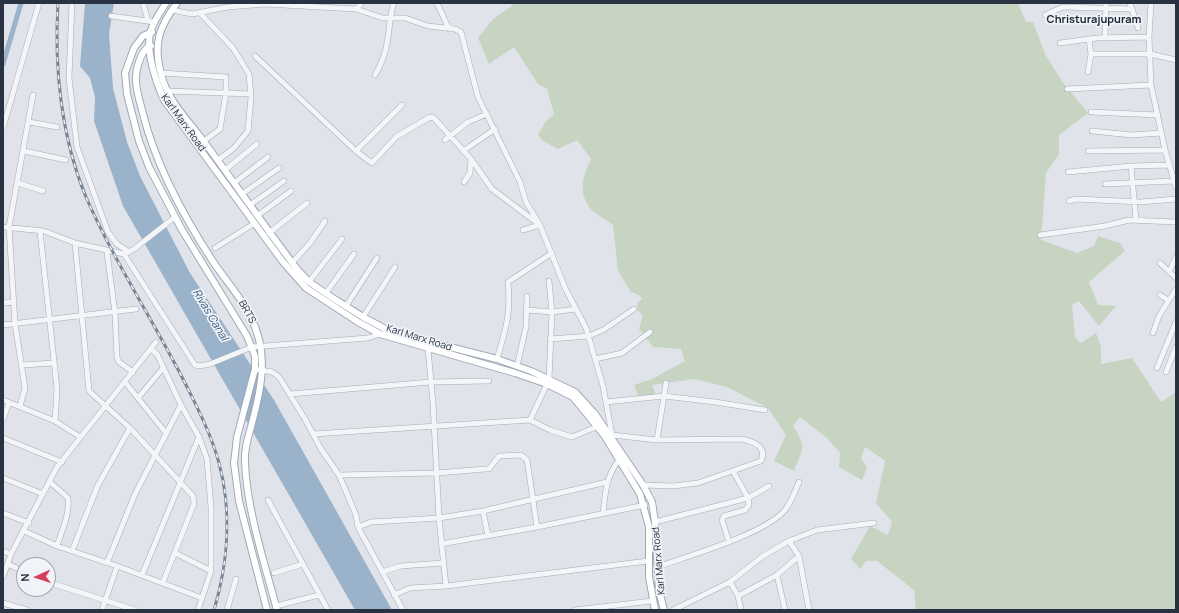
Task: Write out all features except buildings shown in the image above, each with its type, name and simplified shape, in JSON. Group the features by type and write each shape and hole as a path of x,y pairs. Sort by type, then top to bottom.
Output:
{"main road":[{"name":"Karl Marx Road","path":"166,3 151,22 150,46 153,72 164,100 300,283 358,322 380,334 428,349 548,382 575,392 595,414 612,438 643,485 652,502 656,522 657,567 664,610"},
{"name":"Karl Marx Road","path":"177,3 160,30 158,47 160,73 167,91 178,109 204,141 292,263 309,282 362,317 391,332 497,359 517,366 573,397 612,448 640,494 649,527 648,561 652,601 655,610"},
{"name":"BRTS","path":"160,30 151,32 138,41 131,53 125,73 126,86 144,154 175,217 252,347 256,360 255,369 239,428 234,463 242,514 267,610"},
{"name":"BRTS","path":"150,46 140,58 136,79 146,125 154,150 198,238 249,314 256,329 260,346 262,382 247,442 245,457 247,487 277,608"},
{"path":"150,46 158,47"}],"street":[{"path":"3,128 39,3"},
{"path":"72,3 69,78 77,147 108,232 117,244 129,252 191,361 195,365 200,366 210,364 252,347 368,338 380,334"},
{"path":"143,3 151,22"},
{"path":"356,9 362,3"},
{"path":"375,75 383,60 387,42 389,17 394,3"},
{"path":"437,3 449,29"},
{"path":"1130,3 1138,28"},
{"path":"1152,3 1149,37 1151,85 1165,150 1176,187"},
{"path":"172,10 185,14 200,13 228,7 265,4 356,9 383,18 405,18 428,26 461,32 478,97 520,182 526,202 540,225 566,290 589,336 603,386 612,438 612,448"},
{"path":"1045,15 1063,5 1106,6 1132,9"},
{"path":"1105,37 1106,6"},
{"path":"200,13 233,48 249,74 251,94 248,131 239,142 218,160"},
{"path":"111,16 151,22"},
{"path":"1060,43 1105,37 1149,37"},
{"path":"1088,72 1091,54 1089,39"},
{"path":"1091,54 1150,54 1176,60"},
{"path":"255,56 369,162 374,163 396,138 430,117 434,118 451,135 492,189 540,225"},
{"path":"160,73 224,76 227,79 220,129 204,141"},
{"path":"1067,89 1151,85"},
{"path":"167,91 251,94"},
{"path":"20,406 25,388 15,324 6,227 18,183 33,95"},
{"path":"356,151 402,105"},
{"path":"1091,112 1158,114"},
{"path":"446,140 468,122 487,114"},
{"path":"29,122 58,127"},
{"path":"464,151 494,129"},
{"path":"1092,131 1132,135 1162,133"},
{"path":"225,170 257,144"},
{"path":"1088,151 1165,150"},
{"path":"24,151 66,160"},
{"path":"234,183 268,157"},
{"path":"464,182 470,172 470,159"},
{"path":"1068,172 1130,166 1169,165"},
{"path":"1130,166 1136,220"},
{"path":"242,194 279,168"},
{"path":"250,205 284,181"},
{"path":"1105,184 1174,181"},
{"path":"18,183 43,191"},
{"path":"257,216 291,191"},
{"path":"1069,201 1076,199 1135,202 1176,199"},
{"path":"269,233 307,203"},
{"path":"6,227 40,231 107,252 129,252 175,217"},
{"path":"1040,235 1105,226 1129,220 1176,222"},
{"path":"292,263 310,243 325,221"},
{"path":"215,248 255,223"},
{"path":"523,230 540,225"},
{"path":"40,231 57,389 55,421"},
{"path":"309,282 342,239"},
{"path":"75,243 87,385 92,395 130,428 154,456 193,496 194,504 163,582"},
{"path":"107,252 115,313 117,357 119,362 134,372"},
{"path":"497,359 505,337 510,305 508,282 552,252"},
{"path":"326,293 354,254"},
{"path":"1169,272 1176,257"},
{"path":"346,306 377,258"},
{"path":"1160,263 1176,278"},
{"path":"362,317 395,267"},
{"path":"530,420 548,382 552,312 549,282"},
{"path":"1153,333 1159,316 1176,289"},
{"path":"1160,295 1168,300"},
{"path":"517,366 526,327 527,296"},
{"path":"3,303 14,302"},
{"path":"526,310 552,312 576,309"},
{"path":"550,339 589,336 603,330 634,309"},
{"path":"3,325 136,310"},
{"path":"1157,368 1176,322"},
{"path":"595,359 622,354 650,332"},
{"path":"3,577 11,554 62,462 80,436 134,372 156,342"},
{"path":"1166,372 1176,347"},
{"path":"151,349 157,354 181,405 199,437 207,459 211,507 211,571 198,610"},
{"path":"428,349 439,518 446,586"},
{"path":"22,365 54,363"},
{"path":"138,398 163,368"},
{"path":"255,369 272,372 279,377 290,394 340,476 356,515 358,527 403,610"},
{"path":"290,394 431,382 489,381"},
{"path":"125,382 166,433"},
{"path":"657,440 666,383"},
{"path":"606,402 664,396 765,410"},
{"path":"3,400 55,421 80,436"},
{"path":"3,419 9,402"},
{"path":"106,563 135,494 181,405"},
{"path":"313,434 530,420 550,430 572,437 596,427"},
{"path":"72,551 98,485 130,428"},
{"path":"142,575 199,437"},
{"path":"3,438 62,462"},
{"path":"612,438 704,441 726,439 752,441 759,445 763,453 761,461 698,483 673,486 643,485"},
{"path":"340,476 437,473 489,469 499,456 521,455 527,460 537,528"},
{"path":"603,514 607,482 611,470 619,460"},
{"path":"729,542 722,520 724,516 747,508 748,498 733,471"},
{"path":"3,478 43,494"},
{"path":"50,482 68,498 69,509 57,546"},
{"path":"358,527 371,522 439,518 483,511 533,498 607,482"},
{"path":"657,567 729,542 765,525 785,510 799,482"},
{"path":"656,522 748,498 769,486"},
{"path":"268,500 328,610"},
{"path":"441,544 537,528 644,506"},
{"path":"483,511 488,536"},
{"path":"3,513 29,523"},
{"path":"673,610 730,582 763,556 789,541 817,530 874,523"},
{"path":"24,531 57,546 163,582 202,598"},
{"path":"789,541 799,556 809,610"},
{"path":"3,551 11,554"},
{"path":"175,553 211,571"},
{"path":"738,596 777,575 799,556"},
{"path":"394,595 410,588 446,586 648,561"},
{"path":"382,572 401,566 443,563"},
{"path":"8,564 16,568"},
{"path":"274,573 302,564"},
{"path":"102,610 117,566"},
{"path":"777,575 785,610"},
{"path":"227,610 236,579"},
{"path":"730,582 738,596 741,610"},
{"path":"56,585 135,610"},
{"path":"277,608 319,595"},
{"path":"575,610 652,601"},
{"path":"3,603 27,610"}],"green space":[{"path":"511,3 1018,3 1026,22 1033,22 1046,56 1064,84 1088,113 1059,135 1059,154 1046,173 1041,240 1077,253 1094,246 1098,236 1120,243 1125,251 1089,282 1098,305 1116,306 1099,326 1079,301 1072,305 1075,337 1081,343 1096,333 1101,347 1101,364 1132,358 1161,402 1176,392 1176,610 916,610 914,590 877,561 866,561 860,569 851,559 870,526 888,535 892,522 876,503 885,461 865,447 861,458 867,468 862,480 839,467 840,453 828,439 800,417 793,426 801,440 802,445 801,453 794,471 774,461 786,435 768,408 727,387 694,379 652,385 656,396 639,398 634,385 652,379 685,361 681,349 653,347 639,329 643,315 637,310 638,302 642,299 639,295 631,292 618,271 613,225 590,208 583,193 584,176 591,159 577,140 558,149 543,141 538,135 545,122 554,114 547,89 538,84 514,47 489,64 478,38 493,19 512,6"}],"water":[{"name":"Rivas Canal","path":"85,3 114,3 109,34 113,88 127,142 140,176 190,273 274,400 392,610 355,610 123,206 94,121 95,97 90,78 80,66"}],"waterway":[{"path":"3,64 21,3"}],"railway":[{"path":"58,3 57,52 61,102 65,126 77,174 97,221 195,402 216,452 219,463 226,500 227,537 223,574 214,610"}],"district":[{"name":"Christurajupuram","path":"1094,20"}]}
